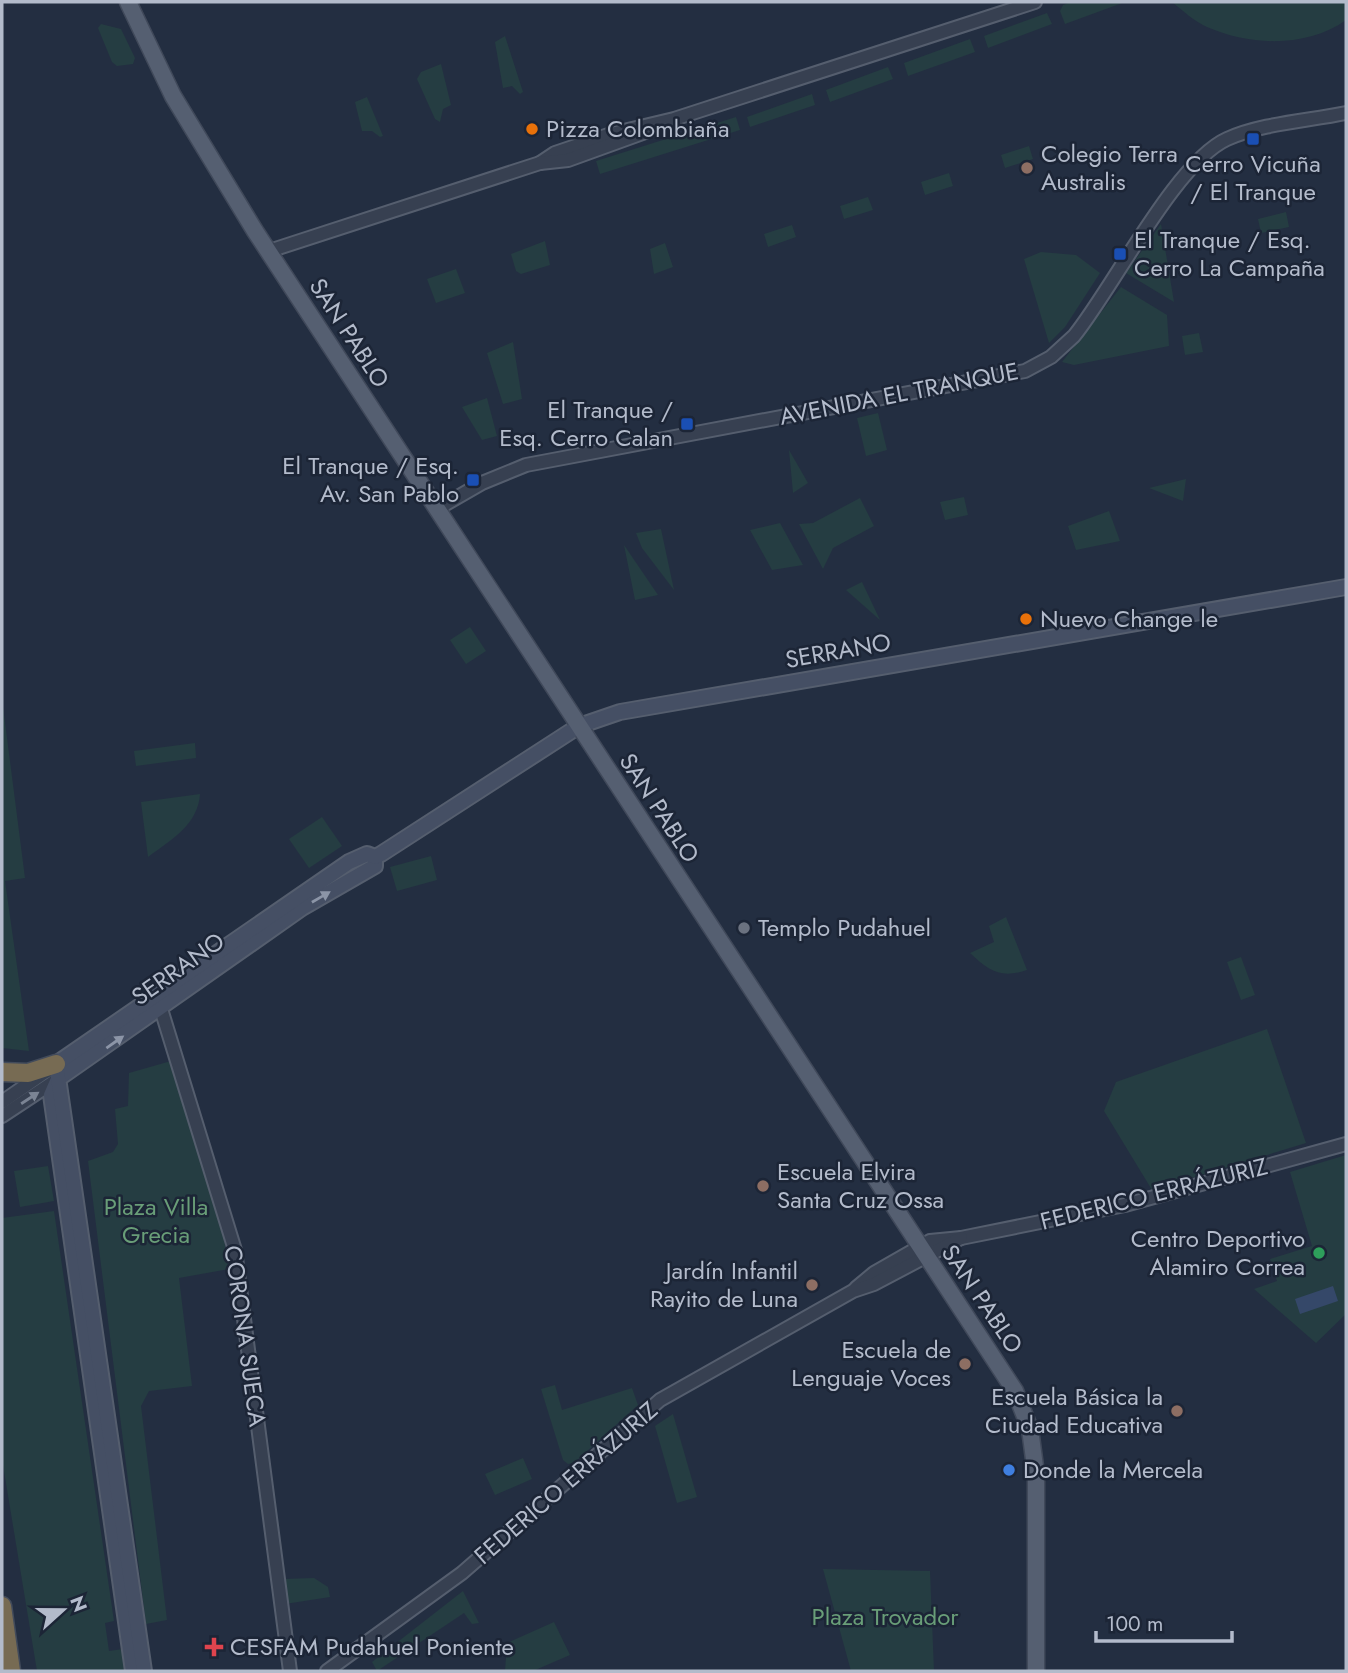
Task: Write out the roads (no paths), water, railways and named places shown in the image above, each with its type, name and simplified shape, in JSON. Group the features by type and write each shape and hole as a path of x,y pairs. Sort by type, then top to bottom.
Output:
{"highway":[{"path":"2,1072 57,1072"},
{"path":"2,1606 11,1671"}],"main road":[{"name":"SAN PABLO","path":"128,2 188,123 269,251 1010,1382 1030,1429 1036,1474 1036,1671"},
{"name":"SERRANO","path":"375,857 579,726 620,712 1346,587"},
{"name":"SERRANO","path":"57,1072 348,862 367,854 375,857"},
{"name":"SERRANO","path":"57,1072 161,1009 302,908 375,866 375,857"},
{"path":"57,1072 51,1096 133,1671"},
{"path":"57,1072 144,1671"}],"street":[{"path":"269,251 540,163 556,163 629,140 674,119 1035,2"},
{"name":"AVENIDA EL TRANQUE","path":"437,509 482,482 526,465 1026,371 1051,357 1074,336 1186,173 1202,156 1236,136 1346,113"},
{"name":"CORONA SUECA","path":"161,1009 235,1250 290,1671"},
{"name":"SERRANO","path":"2,1102 57,1072"},
{"name":"SERRANO","path":"2,1116 57,1072"},
{"name":"FEDERICO ERRÁZURIZ","path":"327,1671 462,1573 660,1400 853,1291 874,1273 923,1251 937,1240 961,1238 1125,1205 1346,1144"}],"water":[{"path":"1333,1286 1338,1301 1300,1314 1295,1299"}],"place":[{"name":"Pizza Colombiaña","path":"532,129"},
{"name":"Cerro Vicuña / El Tranque","path":"1253,139"},
{"name":"Colegio Terra Australis","path":"1027,168"},
{"name":"El Tranque / Esq. Cerro La Campaña","path":"1120,254"},
{"name":"El Tranque / Esq. Cerro Calan","path":"687,424"},
{"name":"El Tranque / Esq. Av. San Pablo","path":"473,480"},
{"name":"Nuevo Change le","path":"1026,619"},
{"name":"Templo Pudahuel","path":"744,928"},
{"name":"Escuela Elvira Santa Cruz Ossa","path":"763,1186"},
{"name":"Centro Deportivo Alamiro Correa","path":"1319,1253"},
{"name":"Jardín Infantil Rayito de Luna","path":"812,1285"},
{"name":"Escuela de Lenguaje Voces","path":"965,1364"},
{"name":"Escuela Básica la Ciudad Educativa","path":"1177,1411"},
{"name":"Donde la Mercela","path":"1009,1470"},
{"name":"CESFAM Pudahuel Poniente","path":"214,1647"}],"park label":[{"name":"Plaza Villa Grecia","path":"156,1221"},
{"name":"Plaza Trovador","path":"885,1617"}]}
